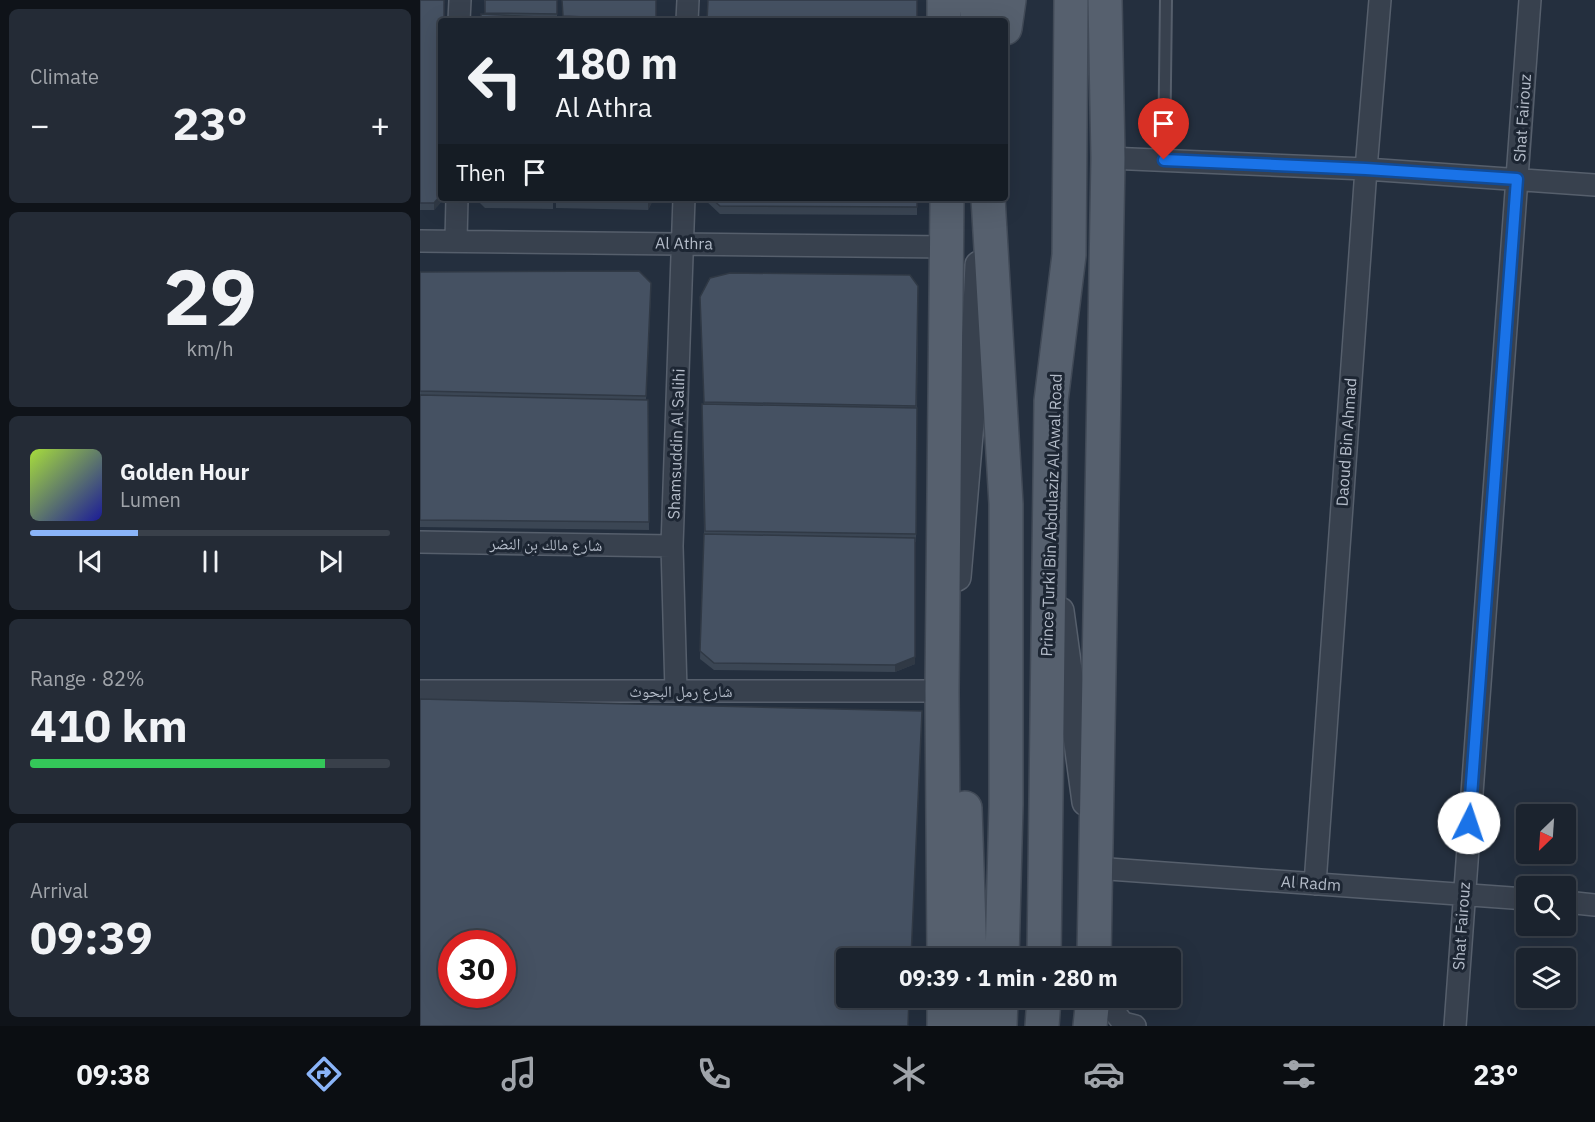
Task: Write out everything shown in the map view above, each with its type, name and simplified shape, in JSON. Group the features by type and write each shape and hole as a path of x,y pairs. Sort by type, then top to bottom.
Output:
{"main road":[{"path":"944,0 944,18"},
{"path":"976,0 978,18"},
{"path":"1006,18 1009,0"},
{"path":"1059,0 1071,87"},
{"name":"Prince Turki Bin Abdulaziz Al Awal Road","path":"1044,948 1052,401 1069,255 1071,0"},
{"path":"1094,948 1108,158 1105,0"},
{"path":"944,948 942,690 947,201"},
{"path":"988,201 1006,504 1006,805 1002,948"},
{"path":"955,609 961,682 970,948"},
{"path":"944,1008 944,1026"},
{"path":"971,1008 972,1026"},
{"path":"1000,1008 1000,1026"},
{"path":"1042,1026 1043,1008"},
{"path":"1092,1026 1093,1008"}],"street":[{"path":"459,18 460,0"},
{"path":"687,18 688,0"},
{"name":"Daoud Bin Ahmad","path":"1315,884 1380,0"},
{"name":"Shat Fairouz","path":"1455,1026 1530,0"},
{"path":"1108,158 1366,169 1595,185"},
{"path":"456,241 457,201"},
{"name":"Shamsuddin Al Salihi","path":"676,691 672,546 684,201"},
{"path":"942,690 951,646 955,609 973,387 983,201"},
{"name":"Al Athra","path":"420,241 948,247"},
{"path":"1049,533 1095,868"},
{"name":"شارع مالك بن النضر","path":"420,542 672,546"},
{"name":"شارع رمل البحوث","path":"426,691 942,690"},
{"path":"426,691 433,715"},
{"name":"Al Radm","path":"1095,868 1516,898"},
{"path":"1576,903 1595,904"},
{"path":"1112,1008 1123,1023 1135,1026"}],"lane":[{"path":"1164,160 1166,0"}],"building":[{"path":"420,0 444,0 444,18 438,18 438,198 434,203 420,203"},
{"path":"485,0 557,0 557,14 485,13"},
{"path":"562,0 656,0 656,18 563,16"},
{"path":"708,0 917,0 917,18 707,18"},
{"path":"481,14 559,18 481,18"},
{"path":"556,201 648,201 648,202"},
{"path":"714,201 917,201 917,207 720,206"},
{"path":"639,271 651,283 646,396 420,391 420,272"},
{"path":"730,273 910,275 918,286 916,406 704,402 700,297 710,278"},
{"path":"420,395 648,400 649,522 420,520"},
{"path":"702,404 917,408 916,534 705,531"},
{"path":"704,534 915,538 915,657 895,665 714,663 700,651"},
{"path":"420,699 922,711 911,948 836,948 836,1008 909,1008 908,1026 420,1026"}],"route":[{"path":"1164,160 1366,169 1517,179 1469,823"}]}
